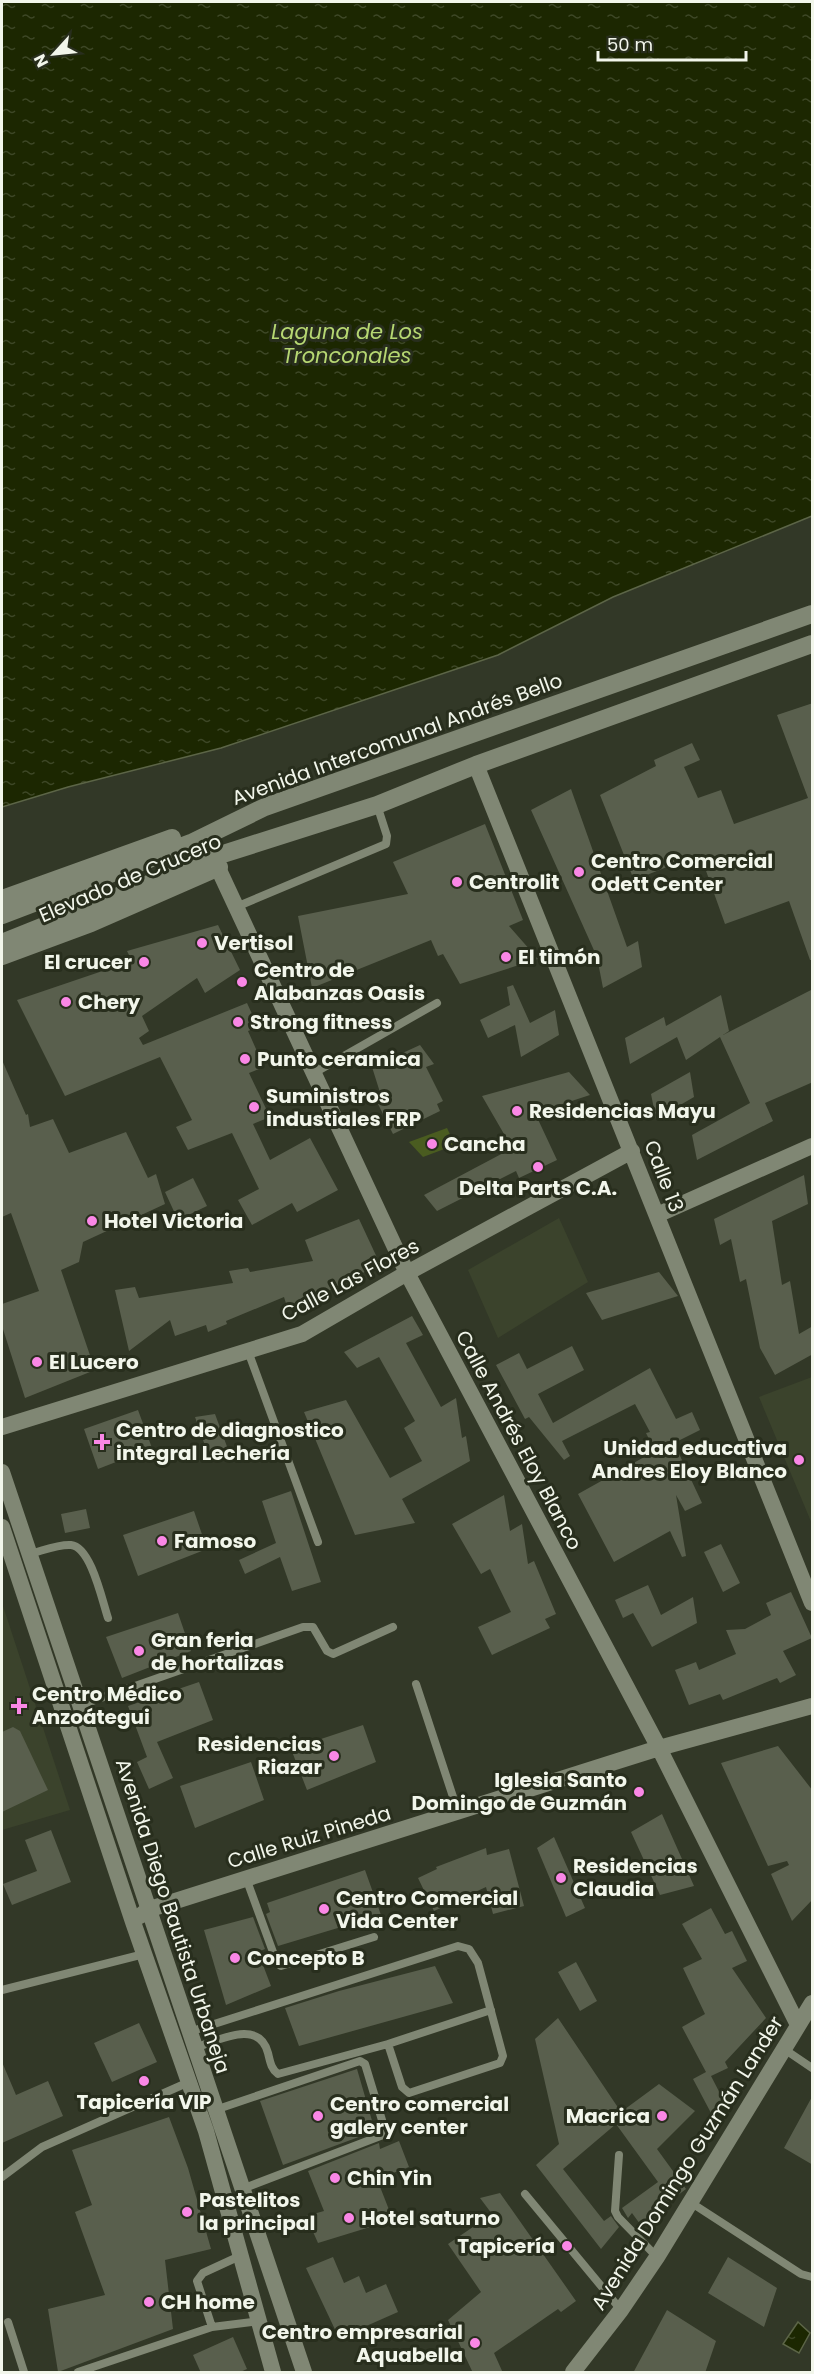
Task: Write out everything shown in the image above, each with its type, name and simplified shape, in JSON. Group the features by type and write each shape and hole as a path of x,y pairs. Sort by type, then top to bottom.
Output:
{"main road":[{"name":"Avenida Intercomunal Andrés Bello","path":"2,915 191,843 265,807 813,614"},
{"path":"2,943 198,863 377,805 476,765 813,644"},
{"name":"Elevado de Crucero","path":"2,899 120,855 265,807"},
{"name":"Elevado de Crucero","path":"2,956 91,923 218,868 275,837"},
{"path":"2,888 24,891"}],"street":[{"name":"Calle 13","path":"476,765 813,1603"},
{"name":"Calle Andrés Eloy Blanco","path":"218,868 407,1273 659,1748 798,2025"},
{"path":"657,1215 813,1146"},
{"name":"Calle Las Flores","path":"2,1427 302,1334 407,1273 632,1151"},
{"name":"Avenida Diego Bautista Urbaneja","path":"2,1473 304,2373"},
{"name":"Avenida Diego Bautista Urbaneja","path":"2,1527 7,1560 206,2131 261,2321 273,2373"},
{"name":"Calle Ruiz Pineda","path":"133,1922 147,1910 246,1878 659,1748 813,1706"},
{"name":"Avenida Domingo Guzmán Lander","path":"573,2373 621,2310 657,2257 813,2003"}],"lane":[{"path":"236,907 386,844 387,836 377,805"},
{"path":"314,1073 437,1003"},
{"path":"248,1351 318,1542"},
{"path":"29,1554 65,1545 74,1545 81,1550 88,1558 108,1618"},
{"path":"81,1705 303,1627 313,1627 327,1651 333,1654 393,1626"},
{"path":"416,1684 458,1812"},
{"path":"246,1878 277,1963 281,1966 374,1937"},
{"path":"191,2040 458,1946 469,1949 478,1963 491,2010 503,2056 500,2063 409,2093 402,2087 388,2044"},
{"path":"2,1990 144,1954"},
{"path":"191,2040 242,2033 255,2034 266,2043 272,2069 278,2074 388,2044 491,2010"},
{"path":"784,2049 813,2068"},
{"path":"215,2110 360,2061 365,2064 385,2130 383,2135 242,2189"},
{"path":"2,2177 42,2147 189,2082"},
{"path":"619,2155 615,2211 618,2217 657,2257"},
{"path":"525,2194 621,2310"},
{"path":"690,2202 801,2274 813,2277"},
{"path":"212,2327 197,2281 199,2276 242,2254"},
{"path":"78,2373 212,2327 261,2321"},
{"path":"8,2322 24,2373"}],"shaded area":[{"name":"Cancha","path":"447,1128 455,1145 423,1157 409,1142"},
{"path":"559,1218 588,1282 498,1338 468,1270"},
{"name":"Unidad educativa Andres Eloy Blanco","path":"812,1377 812,1524 759,1397"},
{"name":"Centro Médico Anzoátegui","path":"2,1603 70,1810 2,1830"}],"water":[{"name":"Laguna de Los Tronconales","path":"2,2 812,2 812,516 613,597 498,655 221,748 68,787 2,807"},
{"path":"798,2322 810,2333 799,2353 783,2344"}],"building":[{"path":"813,703 813,960 810,960 789,901 725,924 700,854 634,880 600,795 656,766 654,760 692,743 700,760 684,767 698,798 721,790 734,824 808,798 777,715"},
{"name":"Centro Comercial Odett Center","path":"571,789 627,947 638,941 642,967 603,988 597,957 531,810"},
{"path":"485,824 523,920 509,926 538,959 460,984 443,954 438,956 431,940 312,988 298,916 408,894 393,862"},
{"path":"218,925 240,970 205,993 197,978 142,1016 149,1031 139,1038 143,1045 247,1003 258,1027 248,1031 264,1067 249,1073 270,1117 253,1124 270,1160 310,1138 338,1190 297,1212 292,1203 252,1225 238,1200 259,1189 232,1133 188,1150 176,1127 192,1120 160,1057 65,1096 17,1000 132,961 127,951"},
{"path":"513,985 530,1023 555,1010 559,1035 521,1057 515,1025 488,1038 480,1020 510,1005 507,987"},
{"path":"813,989 813,1082 765,1103 773,1121 697,1160 692,1135 750,1103 720,1037 686,1060 677,1037 630,1064 625,1038 664,1017 666,1026 721,995 729,1031 723,1035"},
{"path":"420,1045 434,1064 426,1067 443,1101 437,1104 440,1111 393,1134 378,1104 383,1102 372,1067"},
{"path":"2,1060 26,1115 28,1114 30,1127 53,1119 69,1153 126,1132 148,1178 156,1174 165,1204 83,1242 79,1262 61,1270 95,1370 25,1398 2,1326 2,1304 39,1291 11,1213 2,1217"},
{"path":"569,1072 590,1095 535,1113 557,1160 519,1178 516,1171 437,1211 424,1195 507,1151 500,1136 504,1134 482,1096"},
{"path":"690,1072 694,1097 656,1119 651,1094"},
{"path":"804,1175 808,1204 772,1221 782,1285 790,1281 799,1334 813,1326 813,1354 775,1375 760,1348 746,1279 740,1282 731,1239 720,1245 714,1219"},
{"path":"193,1178 207,1206 178,1220 165,1192"},
{"path":"359,1219 380,1264 288,1310 284,1297 226,1321 227,1324 208,1332 206,1325 175,1336 170,1320 129,1351 115,1290 135,1287 139,1298 233,1283 229,1271 248,1268 250,1272 313,1261 305,1240"},
{"path":"659,1272 678,1296 602,1320 586,1293"},
{"path":"412,1316 423,1335 406,1343 441,1407 456,1398 462,1438 466,1436 470,1461 402,1499 415,1523 355,1535 304,1412 346,1400 390,1478 422,1461 404,1428 415,1421 379,1357 357,1368 344,1352"},
{"path":"572,1346 584,1370 538,1394 553,1423 650,1368 676,1419 692,1412 700,1430 674,1443 702,1503 685,1511 676,1495 686,1556 682,1557 670,1531 614,1562 578,1494 655,1451 646,1433 650,1432 635,1404 562,1441 570,1456 564,1460 529,1417 525,1419 496,1365 519,1353 527,1369"},
{"path":"138,1410 152,1448 98,1469 84,1429"},
{"path":"215,1414 229,1452 210,1460 195,1417"},
{"path":"291,1491 321,1582 292,1591 280,1557 245,1574 239,1560 276,1543 262,1501"},
{"path":"504,1495 510,1531 522,1524 528,1564 534,1561 556,1614 545,1619 550,1628 492,1655 478,1627 511,1612 490,1569 481,1574 452,1524"},
{"path":"86,1509 90,1528 65,1533 61,1514"},
{"path":"194,1511 207,1549 138,1576 123,1535"},
{"path":"721,1544 740,1583 723,1592 704,1552"},
{"path":"648,1585 661,1615 693,1597 697,1623 652,1647 633,1613 623,1618 615,1600"},
{"path":"791,1592 812,1638 783,1651 796,1675 780,1683 777,1678 723,1700 720,1694 689,1705 675,1670 696,1662 699,1670 736,1654 726,1630 745,1629 771,1615 766,1603"},
{"path":"178,1613 191,1651 122,1678 106,1637"},
{"path":"199,1682 213,1720 157,1742 173,1778 149,1789 137,1762 147,1757 128,1706"},
{"name":"Residencias Riazar","path":"363,1725 376,1762 307,1790 291,1749"},
{"path":"13,1727 20,1731 48,1790 2,1812 2,1732"},
{"path":"778,1746 813,1791 813,1899 792,1921 771,1874 789,1865 787,1861 768,1866 721,1763"},
{"path":"251,1762 264,1800 195,1828 180,1786"},
{"path":"662,1814 694,1886 660,1895 631,1832"},
{"path":"51,1830 71,1882 12,1905 3,1884 37,1871 25,1840"},
{"name":"Residencias Claudia","path":"554,1837 585,1908 566,1917 537,1848"},
{"path":"486,1848 487,1855 509,1849 524,1906 493,1914 486,1887 434,1911 418,1878 437,1869 436,1867"},
{"name":"Centro Comercial Vida Center","path":"365,1870 381,1915 278,1946 266,1914 270,1912 267,1903"},
{"path":"711,1908 725,1934 732,1931 747,1961 732,1968 766,2018 725,2062 728,2068 711,2076 726,2105 711,2113 693,2079 706,2072 682,2027 705,2014 683,1968 702,1959 682,1924"},
{"path":"253,1917 265,1949 258,1952 271,1986 226,2005 204,1930"},
{"path":"576,1962 597,2001 580,2011 558,1972"},
{"path":"435,1966 453,2003 299,2046 285,2008 339,1991"},
{"path":"558,2018 621,2112 659,2084 695,2111 657,2149 686,2189 640,2224 632,2213 628,2218 622,2208 658,2182 616,2124 563,2169 604,2221 611,2216 619,2227 601,2249 536,2165 559,2144 535,2039"},
{"path":"139,2023 157,2062 112,2082 94,2043"},
{"path":"2,2062 16,2095 48,2081 63,2116 2,2143"},
{"name":"Centro comercial galery center","path":"357,2069 375,2131 283,2165 260,2101"},
{"path":"813,2095 813,2165 784,2148"},
{"path":"169,2117 188,2168 211,2249 165,2260 173,2329 58,2372 48,2309 105,2295 75,2212 92,2205 72,2150"},
{"path":"399,2141 409,2167 377,2179 393,2220 318,2243 306,2216 324,2211 308,2171 379,2143 380,2149"},
{"path":"500,2193 576,2301 561,2312 558,2309 494,2353 503,2373 473,2373 448,2320 481,2292 448,2244 492,2214 480,2198"},
{"path":"333,2257 344,2283 359,2276 366,2293 386,2284 398,2312 339,2338 306,2268"},
{"path":"728,2257 777,2288 764,2327 708,2293"},
{"path":"667,2310 716,2341 705,2373 633,2373"},
{"path":"233,2337 247,2369 238,2373 201,2373 193,2355"}],"place":[{"name":"Centro Comercial Odett Center","path":"579,872"},
{"name":"Centrolit","path":"457,882"},
{"name":"Vertisol","path":"202,943"},
{"name":"El timón","path":"506,957"},
{"name":"El crucer","path":"144,962"},
{"name":"Centro de Alabanzas Oasis","path":"242,982"},
{"name":"Chery","path":"66,1002"},
{"name":"Strong fitness","path":"238,1022"},
{"name":"Punto ceramica","path":"245,1059"},
{"name":"Suministros industiales FRP","path":"254,1107"},
{"name":"Residencias Mayu","path":"517,1111"},
{"name":"Cancha","path":"432,1144"},
{"name":"Delta Parts C.A.","path":"538,1167"},
{"name":"Hotel Victoria","path":"92,1221"},
{"name":"El Lucero","path":"37,1362"},
{"name":"Centro de diagnostico integral Lechería","path":"102,1442"},
{"name":"Unidad educativa Andres Eloy Blanco","path":"799,1460"},
{"name":"Famoso","path":"162,1541"},
{"name":"Gran feria de hortalizas","path":"139,1651"},
{"name":"Centro Médico Anzoátegui","path":"19,1706"},
{"name":"Residencias Riazar","path":"334,1756"},
{"name":"Iglesia Santo Domingo de Guzmán","path":"639,1792"},
{"name":"Residencias Claudia","path":"561,1878"},
{"name":"Centro Comercial Vida Center","path":"324,1909"},
{"name":"Concepto B","path":"235,1958"},
{"name":"Tapicería VIP","path":"144,2081"},
{"name":"Centro comercial galery center","path":"318,2116"},
{"name":"Macrica","path":"662,2116"},
{"name":"Chin Yin","path":"335,2178"},
{"name":"Pastelitos la principal","path":"187,2212"},
{"name":"Hotel saturno","path":"349,2218"},
{"name":"Tapicería","path":"567,2246"},
{"name":"CH home","path":"149,2302"},
{"name":"Centro empresarial Aquabella","path":"475,2343"}]}
